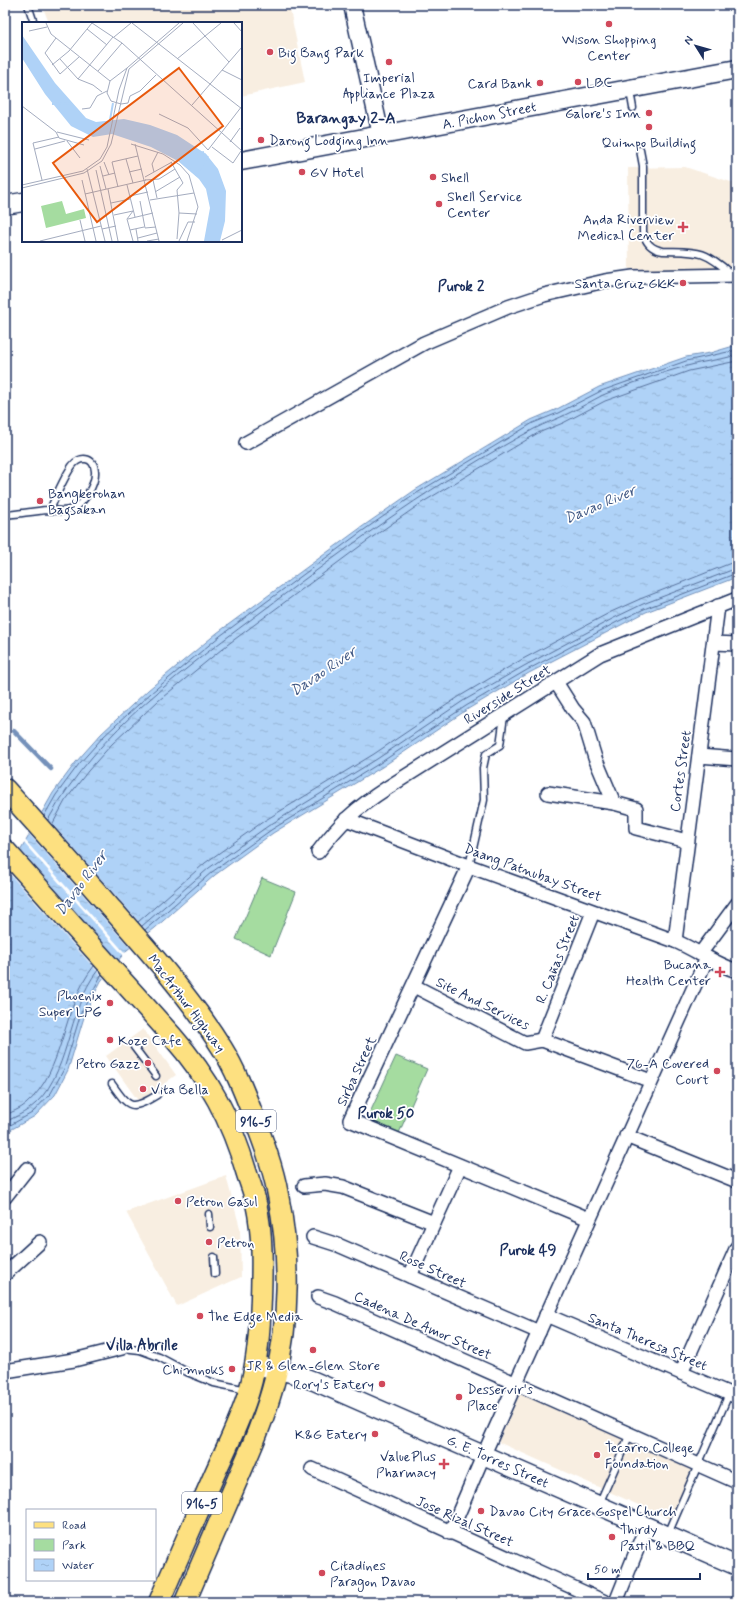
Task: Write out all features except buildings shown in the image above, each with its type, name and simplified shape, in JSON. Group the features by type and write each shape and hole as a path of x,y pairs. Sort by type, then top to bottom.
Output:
{"main road":[{"name":"A. Pichon Street","path":"242,161 737,69"},
{"path":"5,205 22,202"},
{"name":"MacArthur Highway","path":"5,789 143,944 199,1014 223,1050 236,1073 266,1147 278,1195 286,1257 286,1308 277,1370 265,1412 250,1450 185,1602"},
{"name":"916-5","path":"5,850 181,1046 198,1068 212,1089 228,1120 242,1156 256,1203 260,1233 262,1272 261,1326 255,1365 249,1390 234,1430 159,1602"},
{"name":"G. E. Torres Street","path":"255,1365 295,1374 314,1381 484,1454 737,1566"}],"street":[{"path":"352,5 381,135"},
{"path":"246,443 424,343 508,307 537,297 579,286 632,277 734,275"},
{"name":"Riverside Street","path":"318,852 346,818 360,806 600,654 737,599"},
{"name":"Cortes Street","path":"674,941 718,606"},
{"path":"714,643 737,644"},
{"path":"556,682 573,709 584,722 595,758 614,803"},
{"path":"699,756 737,759"},
{"path":"548,793 614,803 636,809 636,828 687,841"},
{"name":"Daang Patnubay Street","path":"346,818 469,866 674,941 737,971"},
{"name":"Sirba Street","path":"469,866 350,1120 589,1219"},
{"path":"450,1533 651,1081 703,956 737,904"},
{"name":"R. Cañas Street","path":"542,1040 593,912"},
{"name":"Site And Services","path":"414,986 525,1043 542,1040 651,1081"},
{"path":"626,1136 737,1182"},
{"path":"410,1276 460,1166"},
{"path":"5,1197 27,1169"},
{"path":"304,1186 325,1184 343,1187 434,1223"},
{"name":"Rose Street","path":"313,1237 338,1245 539,1332"},
{"path":"5,1274 40,1242"},
{"path":"681,1373 737,1246"},
{"name":"Cadena De Amor Street","path":"318,1297 335,1303 737,1482"},
{"name":"Santa Theresa Street","path":"546,1315 733,1395"},
{"path":"5,1371 67,1361 122,1348"},
{"name":"Jose Rizal Street","path":"312,1469 450,1533 605,1602"},
{"path":"616,1602 646,1527"}],"lane":[{"path":"28,5 34,22"},
{"path":"630,89 633,108"},
{"path":"640,150 642,166 643,232 648,245 657,250 694,252 709,256 734,275"},
{"path":"5,515 50,510 65,511 73,508 81,502 90,490 95,471 92,463 83,458 77,460 72,466 50,510"},
{"path":"469,866 484,800 484,768 486,754 500,745 505,714"},
{"path":"134,1047 156,1076"},
{"path":"112,1084 125,1101 134,1106 142,1104 157,1095"},
{"path":"209,1214 210,1227"},
{"path":"214,1257 215,1274"},
{"path":"122,1348 140,1350 159,1357 187,1372 214,1383 249,1390"},
{"path":"668,1536 699,1465 733,1395"},
{"path":"599,1505 630,1434"}],"shaded area":[{"name":"Big Bang Park","path":"42,5 289,5 305,82 242,96 242,22 49,22"},
{"name":"Anda Riverview Medical Center","path":"685,167 737,184 737,269 629,270 628,168"},
{"path":"143,1029 176,1075 139,1102 106,1056"},
{"path":"226,1176 240,1228 241,1277 177,1306 126,1212"},
{"name":"Tecarro College Foundation","path":"522,1389 696,1467 672,1520 498,1442"}],"green space":[{"path":"262,878 296,892 271,955 236,939"},
{"path":"396,1056 427,1069 399,1133 367,1119"}],"water":[{"name":"Davao River","path":"737,345 737,577 646,612 529,673 468,709 382,767 273,833 215,875 155,928 127,950 101,981 85,1014 68,1070 55,1095 35,1116 5,1133 5,878 53,793 76,762 101,734 148,690 217,633 415,490 531,420 557,409 599,387 686,357 710,353"}],"pier":[{"path":"40,810 150,934 131,949 28,833"},
{"path":"24,839 126,954 124,956 23,842"},
{"path":"19,848 120,961 105,980 7,871"}],"waterway":[{"path":"14,731 51,769"}],"ferry route":[{"path":"734,560 734,544 737,538"}],"place":[{"name":"Wison Shopping Center","path":"609,24"},
{"name":"Big Bang Park","path":"270,52"},
{"name":"Imperial Appliance Plaza","path":"389,62"},
{"name":"LBC","path":"578,82"},
{"name":"Card Bank","path":"540,83"},
{"name":"Galore's Inn","path":"649,113"},
{"name":"Quimpo Building","path":"649,127"},
{"name":"Darong Lodging Inn","path":"261,140"},
{"name":"GV Hotel","path":"302,172"},
{"name":"Shell","path":"433,177"},
{"name":"Shell Service Center","path":"439,204"},
{"name":"Anda Riverview Medical Center","path":"683,227"},
{"name":"Santa Cruz GKK","path":"683,283"},
{"name":"Bangkerohan Bagsakan","path":"40,501"},
{"name":"Bucana Health Center","path":"720,972"},
{"name":"Phoenix Super LPG","path":"110,1003"},
{"name":"Koze Cafe","path":"110,1040"},
{"name":"Petro Gazz","path":"148,1063"},
{"name":"76-A Covered Court","path":"717,1071"},
{"name":"Vita Bella","path":"143,1089"},
{"name":"Petron Gasul","path":"178,1201"},
{"name":"Petron","path":"209,1242"},
{"name":"The Edge Media","path":"200,1316"},
{"name":"JR & Glen-Glen Store","path":"313,1350"},
{"name":"Chimnoks","path":"232,1369"},
{"name":"Rory's Eatery","path":"382,1384"},
{"name":"Desservir's Place","path":"459,1397"},
{"name":"K&G Eatery","path":"375,1434"},
{"name":"Tecarro College Foundation","path":"597,1455"},
{"name":"ValuePlus Pharmacy","path":"444,1464"},
{"name":"Davao City Grace Gospel Church","path":"481,1511"},
{"name":"Thirdy Pastil & BBQ","path":"612,1537"},
{"name":"Citadines Paragon Davao","path":"322,1573"}],"district":[{"name":"Barangay 2-A","path":"346,117"},
{"name":"Purok 2","path":"461,286"},
{"name":"Purok 50","path":"386,1113"},
{"name":"Purok 49","path":"528,1250"},
{"name":"Villa Abrille","path":"142,1345"}]}
